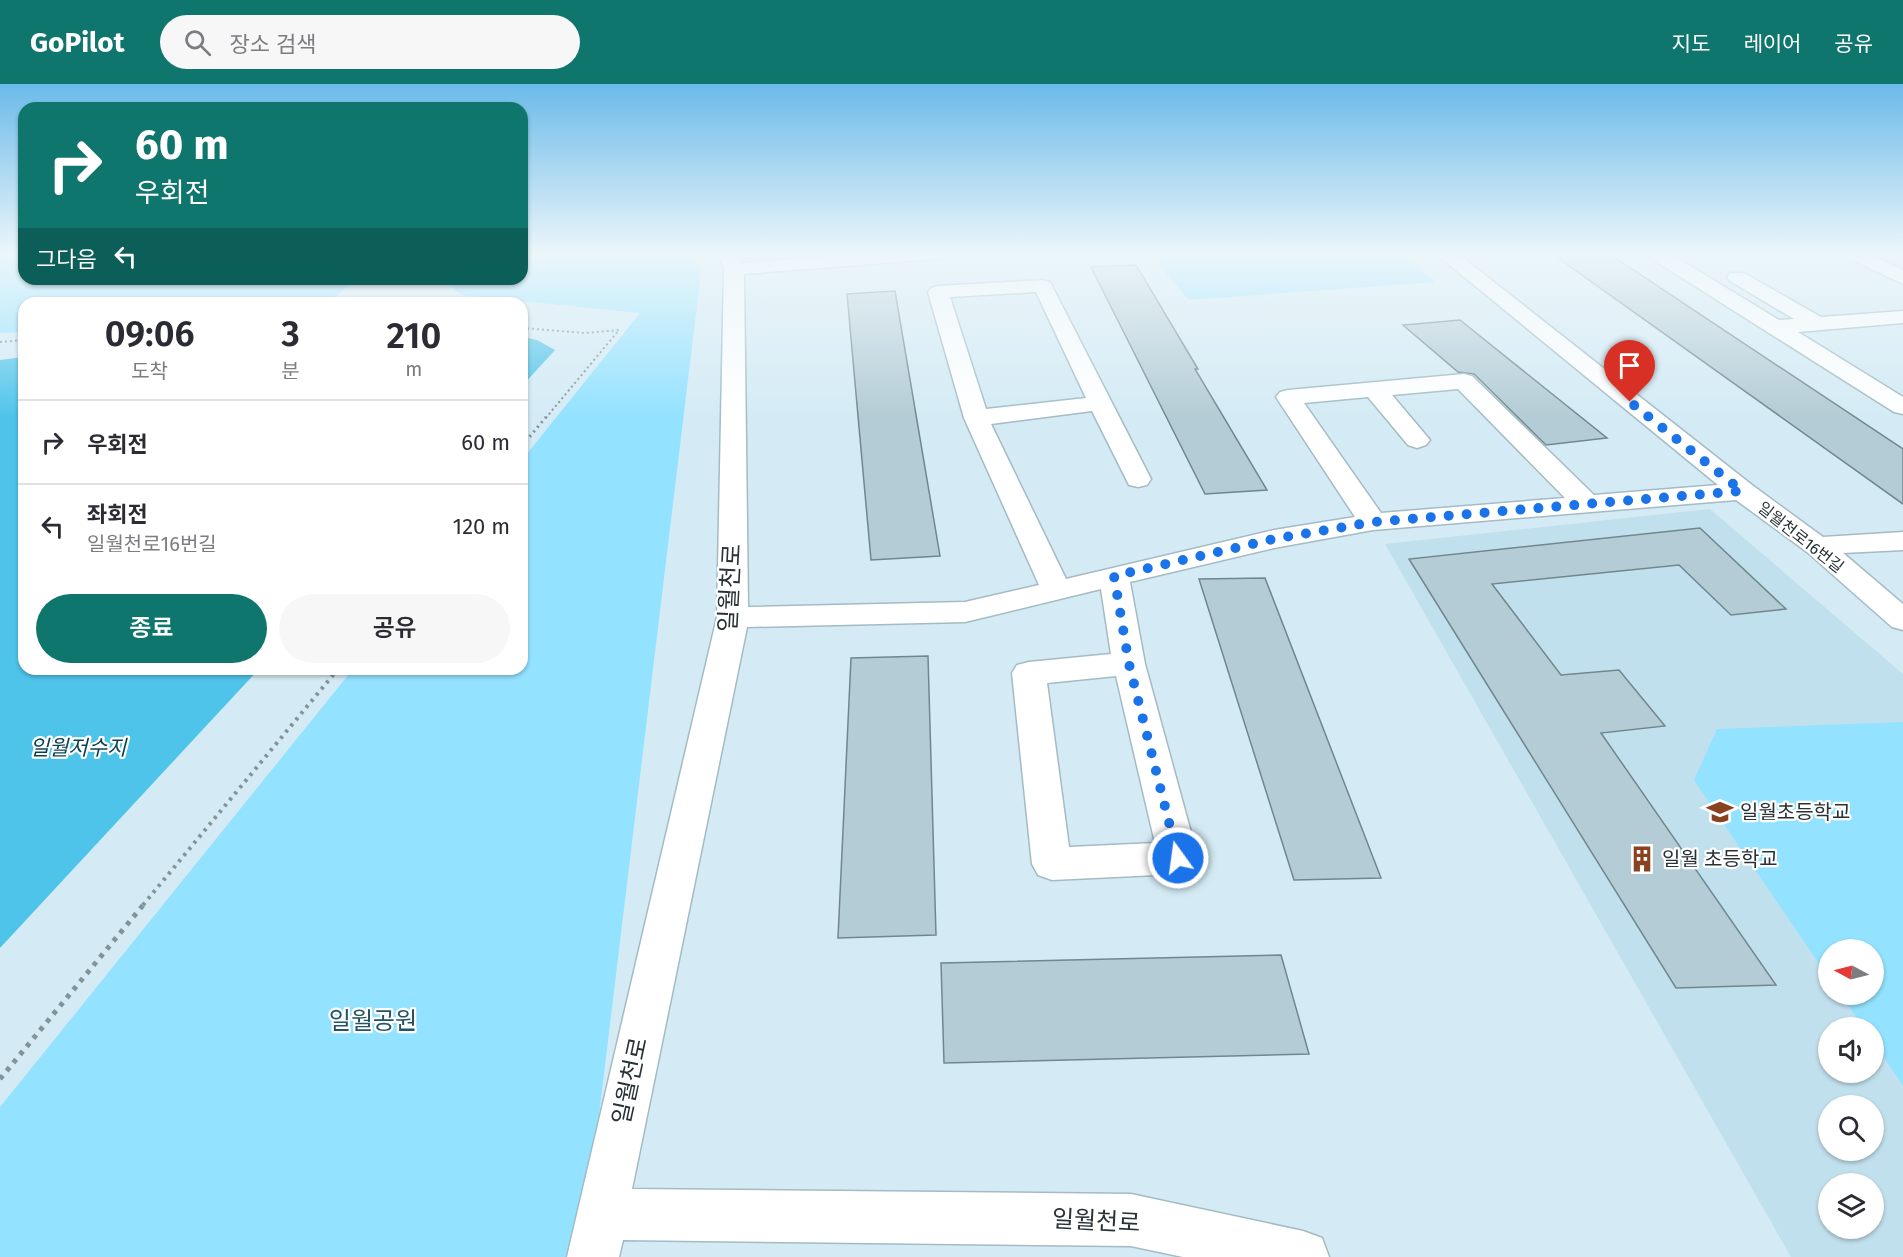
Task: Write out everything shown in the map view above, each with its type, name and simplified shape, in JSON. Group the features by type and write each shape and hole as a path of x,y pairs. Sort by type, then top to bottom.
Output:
{"street":[{"name":"일월천로","path":"731,308 733,617 626,1099 598,1236 1131,1220 1303,1257"},
{"path":"943,308 976,418 1056,589"},
{"path":"1054,308 1138,479"},
{"name":"일월천로16번길","path":"1513,308 1742,491 1817,546 1903,620"},
{"path":"1745,308 1903,407"},
{"path":"1789,308 1817,324"},
{"path":"1776,327 1903,317"},
{"path":"1373,522 1288,397 1464,381 1586,503"},
{"path":"1374,389 1417,440"},
{"path":"976,418 1101,403"},
{"path":"733,617 965,612 1274,539 1373,522 1742,491"},
{"path":"1817,546 1903,541"},
{"path":"1114,576 1129,664 1178,858 1052,864 1029,673 1129,664"}],"path":[{"path":"528,328 585,333 619,330 528,439"},
{"path":"0,342 18,340"},
{"path":"0,1079 333,675"}],"shaded area":[{"name":"일월초등학교","path":"1710,509 1903,674 1903,1257 1791,1257 1385,544"}],"green space":[{"path":"0,308 18,308 18,332 0,333"},
{"name":"일월공원","path":"588,308 697,308 596,1140 572,1257 0,1257 0,1107 348,675 528,675 528,453 640,313"},
{"path":"1903,722 1903,1086 1884,1057 1884,1017 1856,1017 1848,1005 1884,1005 1884,939 1818,939 1818,962 1694,780 1717,729"}],"water":[{"path":"528,338 537,340 555,350 528,379"},
{"name":"일월저수지","path":"18,358 18,675 253,675 0,948 0,360"}],"building":[{"path":"848,308 898,308 940,556 871,560"},
{"path":"1111,308 1161,308 1267,490 1205,494"},
{"path":"1628,308 1690,308 1903,449 1903,504"},
{"path":"1460,320 1607,438 1546,445 1474,374 1458,372 1403,325"},
{"name":"일월 초등학교","path":"1700,528 1786,609 1731,615 1679,565 1492,584 1561,675 1619,670 1665,726 1601,733 1776,985 1676,988 1409,559"},
{"path":"1265,578 1381,878 1294,880 1199,579"},
{"path":"928,656 936,935 838,938 851,658"},
{"path":"1281,955 1309,1054 944,1063 941,963"}],"place":[{"name":"일월초등학교","path":"1720,812"},
{"name":"일월 초등학교","path":"1642,859"}],"route":[{"path":"1178,858 1129,664 1114,576 1274,539 1373,522 1742,491 1630,402"}]}
